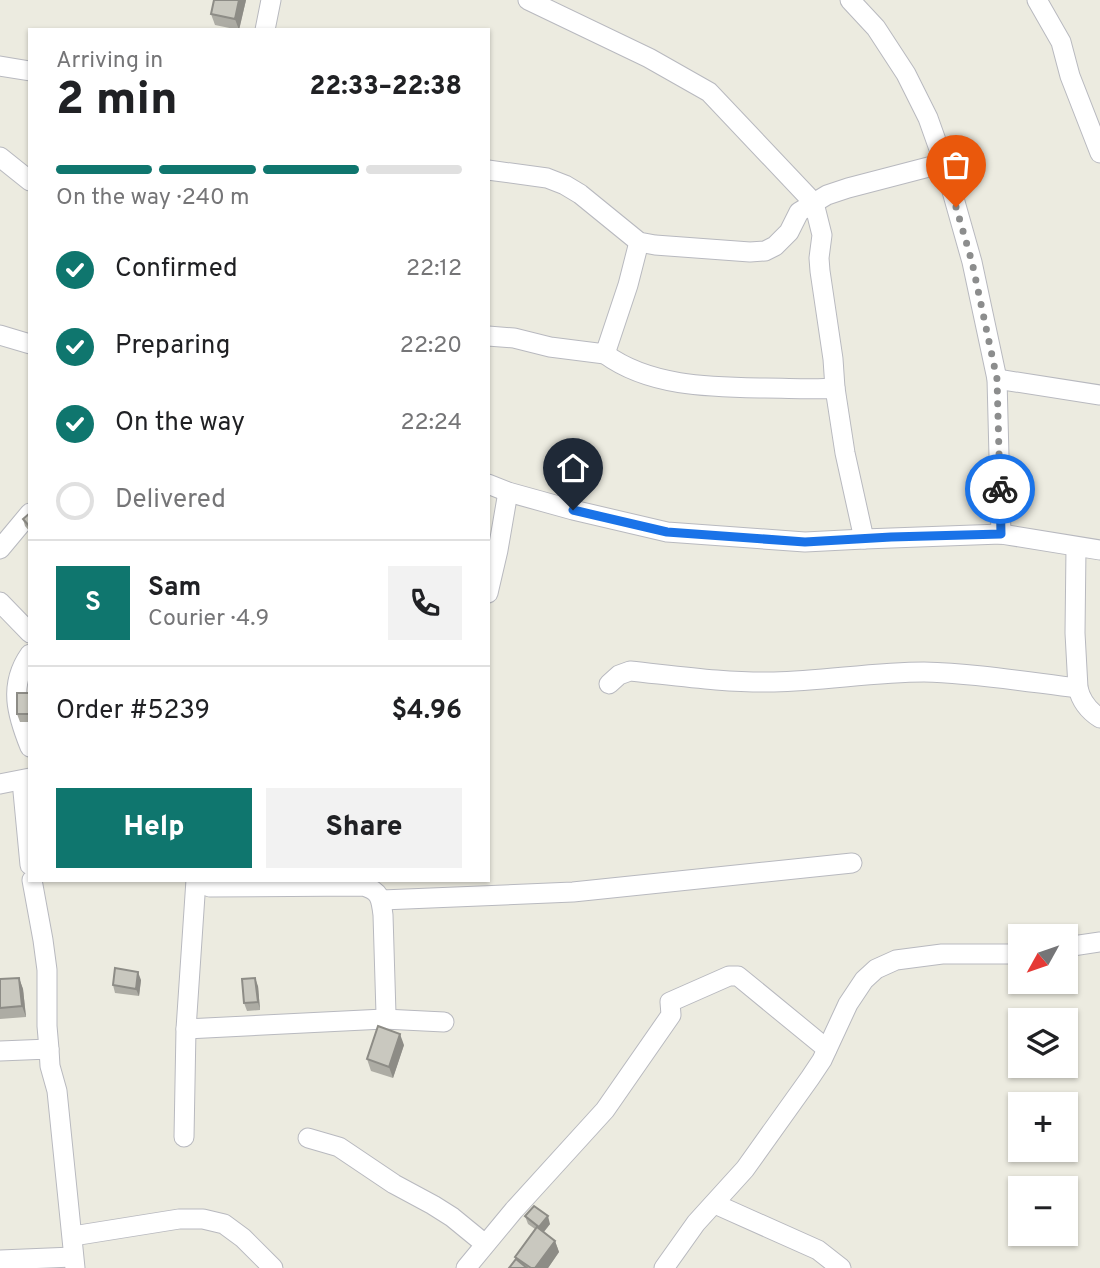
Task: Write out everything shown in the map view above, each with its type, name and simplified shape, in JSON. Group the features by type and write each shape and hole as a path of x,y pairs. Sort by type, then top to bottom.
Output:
{"street":[{"path":"265,28 271,0"},
{"path":"528,0 649,58 709,92 814,203 822,235 820,271 835,388 845,453 864,539"},
{"path":"850,0 876,28 906,74 928,118 944,163 972,262 997,379 1001,534"},
{"path":"1037,0 1061,42 1070,76 1100,152"},
{"path":"0,66 28,71"},
{"path":"0,157 28,179"},
{"path":"490,170 547,178 565,185 639,242 765,251 775,246 789,232 799,212 827,195 944,163"},
{"path":"605,354 639,242"},
{"path":"0,335 28,343"},
{"path":"490,336 514,338 550,347 605,354 619,364 646,375 680,383 801,390 835,388"},
{"path":"997,379 1100,395"},
{"path":"490,485 573,510 667,532 805,542 1001,534 1100,550"},
{"path":"490,584 508,492"},
{"path":"0,549 28,515"},
{"path":"1076,548 1075,633 1078,688 1087,707 1100,718"},
{"path":"0,602 28,631"},
{"path":"28,657 23,664 15,692 28,741"},
{"path":"609,684 619,675 631,671 743,682 924,672 1078,688"},
{"path":"0,784 26,780 28,822"},
{"path":"200,882 210,887 363,886 374,889 573,892 852,863"},
{"path":"0,1260 74,1263 58,1091 50,1066 47,970 32,882"},
{"path":"184,1137 186,1029 197,882"},
{"path":"374,889 383,915 384,1019"},
{"path":"1078,945 1100,942"},
{"path":"664,1268 696,1223 746,1169 810,1078 848,1004 864,980 876,969 896,960 943,954 1008,954"},
{"path":"466,1268 605,1110 671,1015 670,1002 729,976 738,976 827,1049"},
{"path":"186,1029 384,1019 444,1022"},
{"path":"0,1051 49,1049"},
{"path":"308,1138 339,1147 394,1184 452,1217 485,1244"},
{"path":"715,1204 818,1250 841,1268"},
{"path":"73,1236 179,1219 203,1219 224,1224 243,1238 273,1268"}],"building":[{"path":"214,0 239,0 235,19 211,14"},
{"path":"17,693 28,693 28,714 17,714"},
{"path":"115,968 138,972 136,989 113,985"},
{"path":"19,978 22,1006 0,1008 0,979"},
{"path":"255,978 258,1002 244,1003 242,979"},
{"path":"378,1026 400,1034 389,1067 367,1059"},
{"path":"534,1206 548,1216 539,1227 525,1216"},
{"path":"537,1227 555,1241 535,1268 531,1268 515,1257"},
{"path":"516,1259 527,1268 509,1268"}],"way so far":[{"path":"956,207 972,262 997,379 1000,489"}],"route":[{"path":"573,510 667,532 805,542 1001,534 1000,489"}]}
